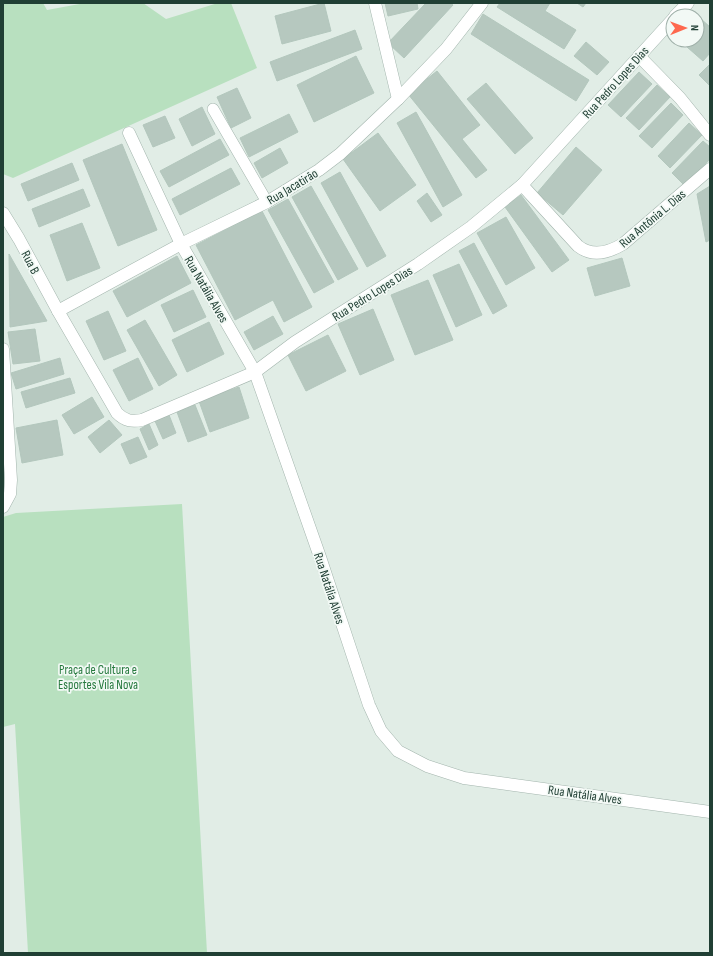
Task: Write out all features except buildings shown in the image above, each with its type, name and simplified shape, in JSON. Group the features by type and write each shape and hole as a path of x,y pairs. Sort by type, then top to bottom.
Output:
{"street":[{"path":"375,3 398,99"},
{"name":"Rua Jacatirão","path":"58,311 182,244 267,202 318,170 340,154 398,99 446,49 482,3"},
{"name":"Rua Pedro Lopes Dias","path":"58,311 117,413 131,422 142,420 255,372 295,342 418,264 466,231 522,185 665,28"},
{"path":"639,56 680,98 710,135"},
{"name":"Rua Natália Alves","path":"129,133 182,244 255,372 320,557 369,706 381,732 398,751 427,766 464,778 710,812"},
{"name":"Rua Antônia L. Dias","path":"522,185 584,251 604,253 614,250 623,244 710,169"},
{"name":"Rua B","path":"3,213 19,239 58,311"},
{"path":"3,349 11,480 10,494 3,507"}],"lane":[{"path":"213,109 267,202"}],"green space":[{"path":"3,3 43,3 47,10 85,3 143,3 166,19 218,3 231,3 257,68 13,178 3,174"},
{"name":"Praça de Cultura e Esportes Vila Nova","path":"182,504 207,953 28,953 15,724 3,727 3,517 16,513"}]}
